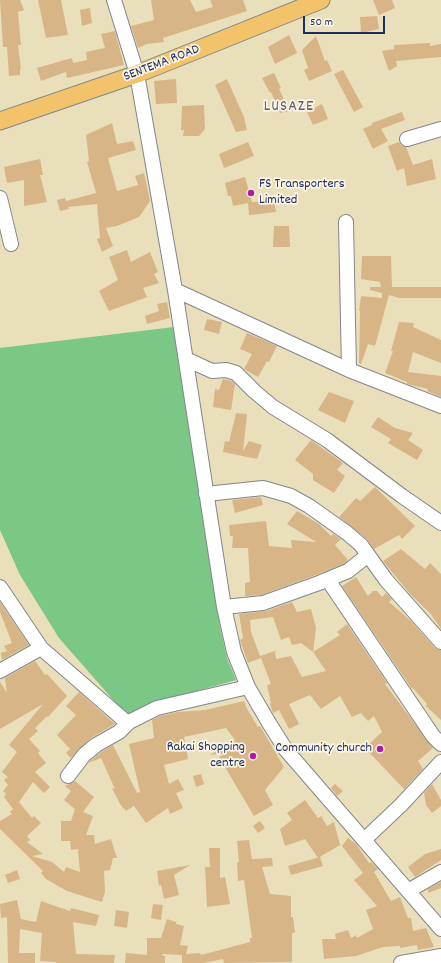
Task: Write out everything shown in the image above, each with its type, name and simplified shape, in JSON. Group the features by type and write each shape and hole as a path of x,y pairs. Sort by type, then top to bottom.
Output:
{"main road":[{"name":"SENTEMA ROAD","path":"0,121 137,74 321,0"}],"street":[{"path":"114,0 137,74 175,290 224,607 234,652 248,687 286,750 441,929"},
{"path":"407,139 441,130"},
{"path":"0,198 11,244"},
{"path":"346,222 349,370"},
{"path":"175,290 349,370 441,406"},
{"path":"186,359 212,371 226,370 236,373 254,392 273,407 327,440 441,523"},
{"path":"206,494 263,488 291,496 308,506 347,533 368,555 386,580 441,642"},
{"path":"224,607 263,603 328,580 348,571 368,555"},
{"path":"328,580 433,736 441,744"},
{"path":"0,587 41,648 116,715 129,722"},
{"path":"0,671 41,648"},
{"path":"68,776 84,755 96,745 119,732 129,722 157,708 248,687"},
{"path":"364,840 401,805 441,762"},
{"path":"408,891 441,872"},
{"path":"401,963 441,956"}],"green space":[{"path":"174,327 220,627 227,658 236,680 154,703 129,718 59,638 20,575 0,530 0,348"}],"building":[{"path":"0,0 20,0 24,10 18,12 21,45 18,45 21,69 20,75 9,76 7,47 3,47"},
{"path":"38,0 61,0 68,35 46,38"},
{"path":"151,0 190,0 196,12 213,7 210,0 243,0 247,11 163,38 164,42 147,44 138,48 131,26 154,20"},
{"path":"373,0 392,0 395,8 379,15"},
{"path":"90,8 92,23 82,26 80,10"},
{"path":"377,16 379,29 361,33 360,17"},
{"path":"115,31 124,65 67,78 66,72 41,81 37,68 72,58 73,63 87,60 86,52 105,48 101,34"},
{"path":"289,35 297,53 275,64 268,47"},
{"path":"316,36 325,61 327,60 332,71 309,81 304,70 308,68 302,50"},
{"path":"430,43 430,46 441,44 441,57 396,61 397,66 389,71 382,51 394,49 394,45"},
{"path":"343,70 363,107 354,112 334,74"},
{"path":"274,73 281,88 279,89 290,111 280,113 271,92 270,93 262,78"},
{"path":"176,79 177,103 156,104 154,81"},
{"path":"227,79 244,117 247,130 236,132 215,85"},
{"path":"322,104 328,119 313,125 307,112"},
{"path":"204,105 205,129 199,136 183,136 184,130 181,130 182,106"},
{"path":"402,112 405,120 381,129 388,141 373,149 363,129 372,125 372,123"},
{"path":"112,123 117,144 133,141 136,150 108,158 117,191 138,185 135,176 144,173 150,201 139,217 117,226 106,228 113,246 102,252 97,239 100,238 97,204 68,207 69,209 60,211 57,200 65,198 66,201 96,193 87,162 89,161 86,135"},
{"path":"248,142 254,156 224,168 219,154"},
{"path":"399,142 401,145 406,147 413,165 432,159 436,179 407,186 404,168 397,171 388,146"},
{"path":"40,159 43,175 40,175 47,202 24,206 24,180 7,183 4,167"},
{"path":"245,177 252,202 274,201 276,212 249,215 248,203 233,206 231,196 228,196 225,183"},
{"path":"274,226 289,226 290,247 273,247"},
{"path":"127,250 131,262 150,252 158,272 154,274 159,283 143,288 147,297 109,311 99,291 118,280 109,257"},
{"path":"362,256 391,256 392,287 441,287 441,298 399,298 389,295 375,346 368,344 361,364 359,363 359,311 361,296 382,298 382,293 370,290 370,287 381,287 380,282 361,279"},
{"path":"167,302 170,318 147,324 145,316 159,311 157,304"},
{"path":"207,319 222,322 219,334 204,330"},
{"path":"399,322 414,323 413,327 441,340 441,363 413,352 408,372 441,376 441,397 427,391 428,389 407,384 407,382 385,373 393,351 391,351"},
{"path":"247,333 277,346 269,362 267,361 258,377 244,369 252,354 240,349"},
{"path":"223,379 232,381 235,384 231,410 213,407 215,389 219,390"},
{"path":"329,392 354,401 345,423 318,410"},
{"path":"236,413 247,414 243,451 249,441 262,445 257,459 223,452 225,441 229,442"},
{"path":"378,417 395,428 413,433 408,440 423,450 417,460 388,443 391,439 371,427"},
{"path":"311,440 343,463 337,470 345,476 334,493 313,480 313,474 295,460"},
{"path":"375,487 415,526 402,539 399,535 374,549 367,539 339,517 356,498 360,501"},
{"path":"261,497 263,505 235,513 232,500"},
{"path":"297,511 319,524 331,536 333,534 341,539 335,545 348,560 344,564 261,595 245,596 245,583 250,582 248,548 232,548 233,536 230,536 229,525 266,521 269,546 292,548 291,540 316,542 287,524"},
{"path":"401,549 425,569 430,563 441,574 441,629 430,613 410,594 383,561"},
{"path":"356,577 368,596 373,591 377,591 382,597 386,593 392,599 389,602 411,621 435,648 441,650 441,720 426,706 427,704 413,688 412,689 342,586"},
{"path":"0,602 29,645 2,660 1,653 7,651 4,646 12,643 0,612"},
{"path":"292,602 297,612 311,609 316,628 313,652 340,635 337,632 347,624 387,683 385,684 433,748 418,761 423,769 404,789 365,748 382,732 374,716 368,721 361,713 352,717 340,696 321,709 310,695 289,704 299,724 289,729 279,710 273,713 267,685 271,684 261,658 248,663 240,640 243,638 239,614 266,611","holes":["273,617 281,640 289,637 292,645 301,643 313,652 326,671 302,677 291,656 276,659 275,651 260,656 251,632 250,620"]},
{"path":"35,661 45,675 47,674 67,696 48,717 47,716 35,728 38,731 29,739 40,751 38,753 46,763 35,772 50,787 44,793 33,782 19,802 32,818 34,816 41,823 27,836 30,840 27,842 43,854 32,856 52,862 64,872 66,867 80,872 78,849 71,850 70,841 61,841 61,821 71,821 75,809 64,800 71,791 65,786 75,781 94,797 83,812 93,816 86,835 94,835 95,844 111,839 117,858 113,858 110,870 104,871 105,892 102,902 67,891 46,879 41,873 43,871 0,829 0,821 12,814 10,812 13,809 4,797 6,794 3,791 8,785 4,780 8,777 2,772 17,752 9,745 43,704 0,729 0,682 7,693 5,678"},
{"path":"79,692 115,724 91,738 71,758 66,753 70,749 57,735 76,715 66,706"},
{"path":"244,701 258,727 260,726 284,767 265,790 273,805 254,816 219,757 227,753 210,755 235,740 226,728 184,737 188,759 164,765 169,784 178,779 184,790 176,793 183,808 170,814 168,808 146,823 134,806 126,811 120,804 112,788 115,789 101,758 88,763 101,752 113,745 137,793 140,792 129,744 154,738 152,720 160,716 178,712 205,710"},
{"path":"201,774 204,784 196,787 193,776"},
{"path":"335,784 343,791 337,796 331,788"},
{"path":"432,784 441,800 441,806 432,813 426,805 424,793"},
{"path":"305,800 318,818 321,816 327,826 334,822 340,845 318,858 305,839 285,846 280,829 292,820 287,813"},
{"path":"260,821 265,828 258,833 253,826"},
{"path":"348,838 356,844 369,863 371,862 378,869 374,872 391,901 400,897 408,918 411,918 413,931 426,928 434,947 418,950 417,945 400,948 400,946 383,947 356,956 324,959 322,939 336,939 335,934 348,930 351,938 356,935 357,938 373,929 366,910 377,906 354,880 363,873 342,846"},
{"path":"249,840 252,859 272,858 273,866 262,867 270,894 291,896 291,917 293,917 295,933 292,933 292,962 224,963 223,959 204,963 182,963 182,955 162,954 165,956 165,963 125,963 126,953 147,955 147,938 161,938 167,919 184,926 180,945 188,946 186,954 200,953 201,955 250,942 250,938 252,938 244,880 238,881 237,862 239,862 237,841"},
{"path":"209,848 220,848 220,878 225,877 230,904 207,907 205,867 210,867"},
{"path":"441,849 441,860 415,877 408,867 425,854"},
{"path":"320,857 323,866 291,875 288,866"},
{"path":"190,865 174,875 179,895 164,899 161,885 159,886 157,871"},
{"path":"17,870 20,879 8,883 5,875"},
{"path":"441,882 441,888 428,893 428,889"},
{"path":"17,900 21,919 36,922 41,901 70,911 71,908 99,915 96,926 73,922 76,954 115,955 114,963 56,963 40,961 42,933 20,929 19,953 35,953 35,963 8,963 7,917 1,918 0,904"},
{"path":"153,904 163,905 161,920 151,918"},
{"path":"116,910 129,912 127,928 114,926"}],"place":[{"name":"FS Transporters Limited","path":"251,193"},
{"name":"Community church","path":"380,749"},
{"name":"Rakai Shopping centre","path":"253,756"}],"district":[{"name":"LUSAZE","path":"289,108"}]}
